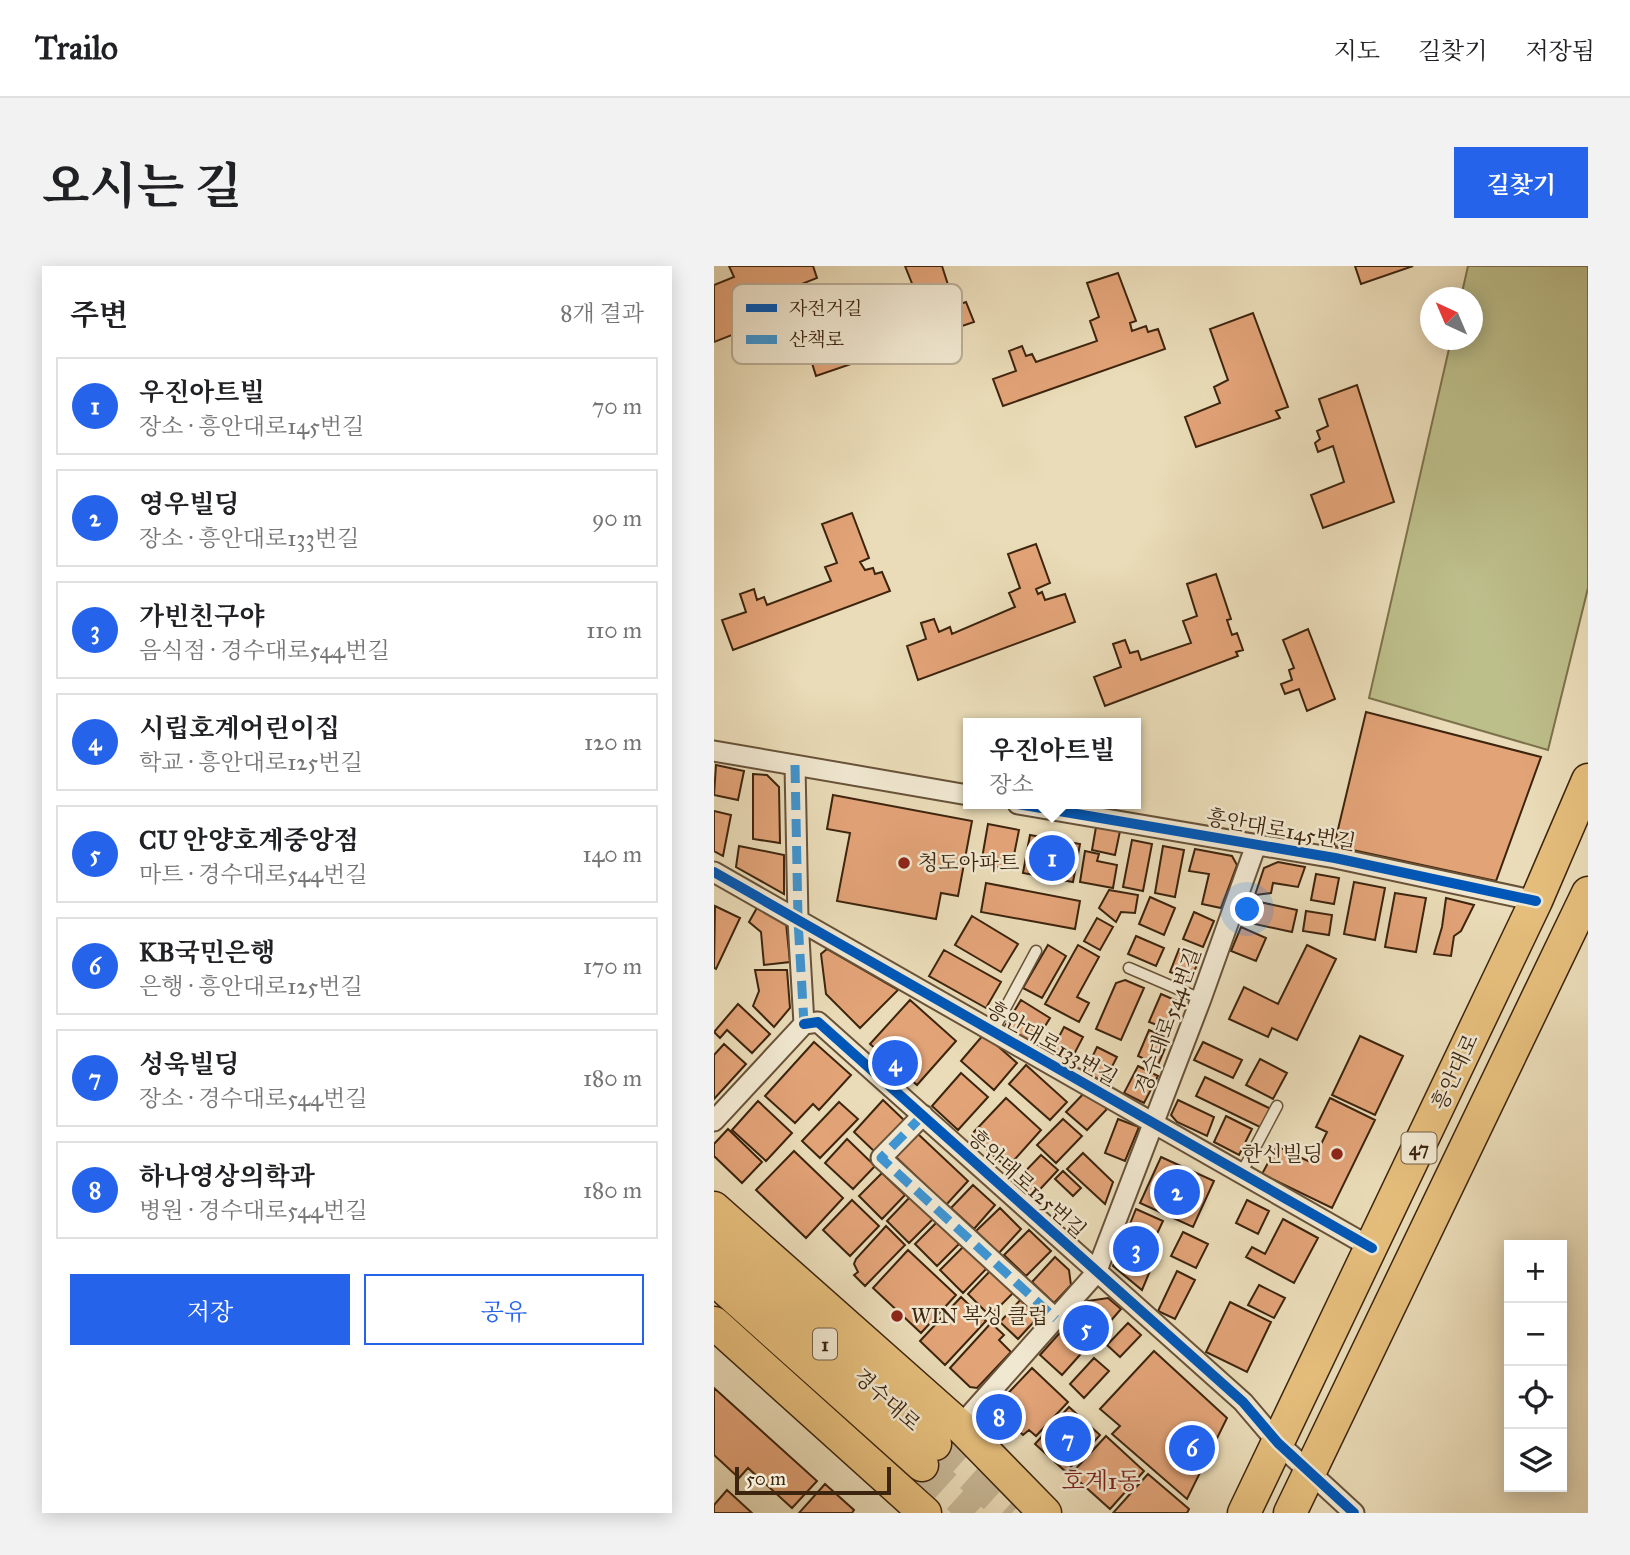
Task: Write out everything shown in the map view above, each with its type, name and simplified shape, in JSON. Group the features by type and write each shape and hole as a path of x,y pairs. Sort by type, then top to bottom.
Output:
{"main road":[{"name":"흥안대로","path":"1244,1513 1536,901 1588,780"},
{"name":"흥안대로","path":"1290,1513 1588,893"},
{"path":"714,1208 939,1445 1045,1513"},
{"name":"경수대로","path":"714,1245 939,1445"},
{"name":"경수대로","path":"714,1279 939,1445"},
{"path":"714,1323 924,1511"}],"street":[{"path":"714,751 963,794"},
{"path":"714,1121 804,1024 798,920 795,765"},
{"name":"흥안대로145번길","path":"1047,809 1335,858 1536,901"},
{"name":"경수대로544번길","path":"939,1445 1096,1273 1201,999 1256,845"},
{"name":"흥안대로133번길","path":"714,872 1240,1175 1372,1248"},
{"name":"흥안대로125번길","path":"804,1024 818,1022 923,1115 1096,1273 1243,1402 1278,1443 1354,1513"},
{"path":"923,1115 881,1158 1056,1319"}],"lane":[{"path":"993,1031 1036,951"},
{"path":"1129,968 1201,999"},
{"path":"1240,1175 1277,1106"}],"green space":[{"path":"1468,266 1588,266 1588,588 1548,750 1369,698 1449,350 1483,350 1483,287 1463,287"}],"building":[{"path":"729,266 813,266 817,278 802,284 732,284 732,335 714,342 714,285 734,277"},
{"path":"905,266 942,266 948,284 912,284"},
{"path":"1355,266 1413,266 1361,284"},
{"path":"1118,273 1136,321 1130,323 1132,331 1146,326 1148,332 1158,329 1165,349 1003,406 993,379 1016,371 1009,351 1022,346 1026,356 1032,354 1036,362 1097,341 1090,321 1099,317 1087,283"},
{"path":"966,302 974,322 962,326 962,303"},
{"path":"1253,313 1288,407 1276,411 1280,418 1196,447 1185,417 1220,403 1214,387 1228,380 1210,329"},
{"path":"812,364 851,364 816,376"},
{"path":"1357,385 1394,502 1323,528 1311,495 1344,482 1333,446 1318,452 1315,443 1320,439 1317,431 1328,426 1319,399"},
{"path":"852,513 869,558 860,562 865,570 873,568 875,574 882,572 890,591 733,650 722,620 746,612 740,594 754,589 757,600 764,597 767,605 831,581 825,567 837,563 822,524"},
{"path":"1036,544 1050,583 1036,589 1038,594 1042,592 1045,600 1065,594 1075,622 918,680 907,646 926,639 921,623 934,619 939,632 950,627 952,634 1015,607 1009,593 1020,588 1008,554"},
{"path":"1216,574 1231,619 1227,620 1232,635 1237,633 1243,650 1236,652 1238,656 1105,706 1094,677 1121,667 1113,644 1125,640 1130,653 1138,651 1141,660 1191,643 1183,621 1197,616 1187,584"},
{"path":"1308,629 1335,699 1307,711 1299,689 1285,694 1281,684 1292,680 1289,670 1294,668 1283,640"},
{"path":"1366,712 1541,757 1496,881 1334,846"},
{"path":"716,765 744,771 738,800 714,795"},
{"path":"753,774 767,775 779,787 780,843 753,839"},
{"name":"청도아파트","path":"833,795 972,821 958,896 941,893 936,919 837,901 850,833 827,829"},
{"path":"714,811 731,815 723,856 714,851"},
{"path":"988,824 1019,830 1011,870 981,864"},
{"path":"1096,827 1120,831 1115,855 1092,850"},
{"path":"1030,835 1080,844 1073,882 1023,873"},
{"path":"1132,840 1152,844 1143,891 1123,887"},
{"path":"739,846 784,855 784,894 736,867"},
{"path":"1163,846 1184,850 1175,897 1155,893"},
{"path":"1195,849 1232,856 1237,865 1221,908 1202,904 1209,874 1189,871"},
{"path":"1085,851 1099,854 1097,861 1117,865 1113,888 1080,882"},
{"path":"1278,862 1305,867 1298,887 1273,883 1271,893 1255,895 1264,868"},
{"path":"1316,874 1339,878 1334,904 1311,900"},
{"path":"1354,882 1385,888 1375,940 1344,934"},
{"path":"986,883 1080,901 1075,929 981,912"},
{"path":"1109,890 1138,895 1135,913 1121,912 1116,922 1099,908"},
{"path":"1395,893 1426,898 1416,952 1385,947"},
{"path":"1150,897 1175,908 1164,935 1139,924"},
{"path":"1446,898 1474,905 1461,931 1454,936 1451,956 1434,954 1442,927"},
{"path":"1255,901 1297,910 1292,932 1250,923"},
{"path":"715,906 740,918 716,969 714,968"},
{"path":"758,906 786,923 790,962 764,965 761,932 749,922"},
{"path":"1306,911 1332,915 1329,935 1303,931"},
{"path":"1194,912 1214,921 1203,947 1183,939"},
{"path":"972,916 1018,944 1001,972 955,945"},
{"path":"1097,918 1113,927 1100,950 1084,941"},
{"path":"1241,927 1266,938 1256,961 1231,951"},
{"path":"1136,936 1164,948 1156,966 1128,954"},
{"path":"1048,945 1066,956 1042,998 1023,988"},
{"path":"1078,945 1099,957 1077,997 1089,1003 1079,1022 1045,1004"},
{"path":"1307,945 1336,959 1297,1040 1272,1028 1268,1037 1229,1019 1244,987 1278,1004"},
{"path":"827,949 898,990 860,1028 826,994 821,954"},
{"path":"1179,949 1200,958 1190,981 1170,972"},
{"path":"944,950 1001,982 986,1008 929,976"},
{"path":"755,970 787,970 790,1008 774,1027 753,1006 759,991"},
{"path":"1125,980 1144,988 1121,1040 1096,1029 1116,983"},
{"path":"1161,994 1182,1003 1170,1030 1149,1022"},
{"path":"910,1000 956,1041 917,1085 870,1044"},
{"path":"1021,1000 1050,1018 1034,1044 1005,1026"},
{"path":"738,1004 770,1034 752,1053 727,1030 720,1038 714,1032"},
{"path":"1064,1027 1083,1037 1070,1062 1051,1052"},
{"path":"1149,1030 1169,1039 1158,1065 1138,1056"},
{"path":"984,1034 1017,1063 994,1090 961,1061"},
{"path":"1360,1036 1403,1056 1375,1115 1332,1095"},
{"path":"814,1042 851,1075 819,1110 813,1104 795,1123 765,1096"},
{"path":"1203,1042 1242,1060 1233,1078 1194,1060"},
{"path":"724,1044 746,1064 714,1099 714,1055"},
{"path":"1097,1047 1117,1057 1104,1082 1085,1072"},
{"path":"1260,1059 1287,1073 1273,1099 1246,1085"},
{"path":"1026,1065 1067,1102 1050,1120 1009,1084"},
{"path":"1138,1066 1158,1076 1144,1103 1124,1093"},
{"path":"961,1073 988,1097 958,1130 932,1106"},
{"path":"1205,1077 1271,1109 1262,1128 1196,1096"},
{"path":"1087,1090 1107,1109 1087,1130 1066,1112"},
{"path":"1006,1098 1041,1130 1007,1168 971,1135"},
{"name":"한신빌딩","path":"1330,1098 1375,1120 1332,1208 1262,1174 1277,1146 1312,1163 1327,1132 1316,1127"},
{"path":"883,1100 906,1122 876,1153 854,1132"},
{"path":"1178,1100 1214,1117 1207,1136 1177,1122 1171,1115"},
{"path":"758,1101 792,1133 766,1161 732,1130"},
{"path":"839,1102 858,1119 820,1158 802,1141"},
{"path":"1226,1116 1252,1129 1239,1155 1214,1142"},
{"path":"1063,1119 1082,1136 1056,1163 1037,1145"},
{"path":"1118,1119 1139,1127 1125,1161 1105,1153"},
{"path":"728,1129 762,1162 742,1183 714,1156 714,1144"},
{"path":"918,1134 968,1181 946,1205 896,1157"},
{"path":"847,1139 875,1166 853,1189 825,1163"},
{"path":"794,1151 843,1198 806,1238 756,1190"},
{"path":"1083,1153 1113,1182 1105,1204 1067,1169"},
{"path":"1041,1155 1058,1170 1030,1200 1013,1184"},
{"path":"1161,1157 1214,1181 1193,1227 1140,1203"},
{"path":"1063,1171 1081,1188 1073,1196 1055,1179"},
{"path":"882,1173 905,1195 882,1219 859,1196"},
{"path":"973,1185 995,1205 974,1229 951,1208"},
{"path":"910,1197 933,1219 909,1243 887,1221"},
{"path":"852,1200 879,1226 850,1256 823,1230"},
{"path":"1247,1200 1269,1211 1258,1234 1236,1223"},
{"path":"1000,1208 1021,1229 999,1253 976,1231"},
{"path":"1136,1209 1163,1221 1147,1255 1155,1259 1142,1290 1113,1266"},
{"path":"1283,1219 1318,1238 1294,1283 1246,1257 1252,1247 1265,1254"},
{"path":"938,1221 960,1243 937,1266 915,1244"},
{"path":"886,1226 905,1245 865,1286 854,1275 858,1272 854,1264"},
{"path":"1029,1230 1051,1251 1026,1276 1004,1255"},
{"path":"1183,1232 1208,1244 1196,1268 1171,1256"},
{"path":"965,1245 988,1267 963,1293 940,1270"},
{"path":"908,1250 956,1295 921,1333 873,1288"},
{"path":"1055,1257 1069,1270 1071,1285 1054,1303 1032,1282"},
{"path":"991,1270 1013,1293 990,1316 968,1294"},
{"path":"1177,1271 1195,1280 1175,1319 1158,1311"},
{"path":"1259,1285 1285,1298 1274,1318 1248,1305"},
{"path":"961,1297 986,1321 945,1365 920,1341"},
{"path":"1023,1297 1041,1314 1018,1339 1000,1322"},
{"path":"1108,1298 1121,1309 1094,1340 1071,1319 1088,1301"},
{"path":"1230,1302 1271,1322 1247,1372 1206,1352"},
{"path":"991,1323 1004,1335 999,1340 1011,1352 977,1388 970,1387 950,1368"},
{"path":"1128,1323 1141,1335 1120,1357 1107,1345"},
{"path":"1065,1327 1087,1347 1062,1375 1040,1355"},
{"path":"1154,1351 1227,1418 1187,1499 1112,1434 1120,1426 1100,1409"},
{"path":"1094,1358 1109,1371 1084,1398 1070,1384"},
{"path":"1032,1368 1068,1402 1036,1436 1029,1430 1023,1435 994,1408"},
{"path":"714,1388 817,1481 792,1508 748,1468 739,1478 714,1455"},
{"path":"1069,1407 1100,1435 1066,1472 1035,1444"},
{"path":"1106,1436 1144,1471 1110,1509 1071,1474"},
{"path":"1148,1474 1189,1509 1187,1513 1113,1513"},
{"path":"825,1484 854,1510 852,1513 799,1513"},
{"path":"727,1490 752,1513 714,1513 714,1505"}],"tunnel":[{"path":"935,1444 1012,1513"},
{"path":"922,1465 975,1513"}],"marked path":[{"path":"795,765 798,920 804,1024 808,1023"},
{"path":"923,1115 881,1158 1056,1319"}],"cycle path":[{"path":"1047,809 1335,858 1536,901"},
{"path":"714,872 1372,1248"},
{"path":"804,1024 818,1022 1243,1402 1278,1443 1354,1513"}],"place":[{"name":"우진아트빌","path":"1052,858"},
{"name":"청도아파트","path":"904,863"},
{"name":"시립호계어린이집","path":"895,1063"},
{"name":"한신빌딩","path":"1337,1154"},
{"name":"영우빌딩","path":"1177,1192"},
{"name":"가빈친구야","path":"1136,1249"},
{"name":"WIN 복싱 클럽","path":"897,1316"},
{"name":"CU 안양호계중앙점","path":"1086,1328"},
{"name":"하나영상의학과","path":"999,1417"},
{"name":"성욱빌딩","path":"1068,1439"},
{"name":"KB국민은행","path":"1192,1448"}],"district":[{"name":"호계1동","path":"1101,1481"}]}
